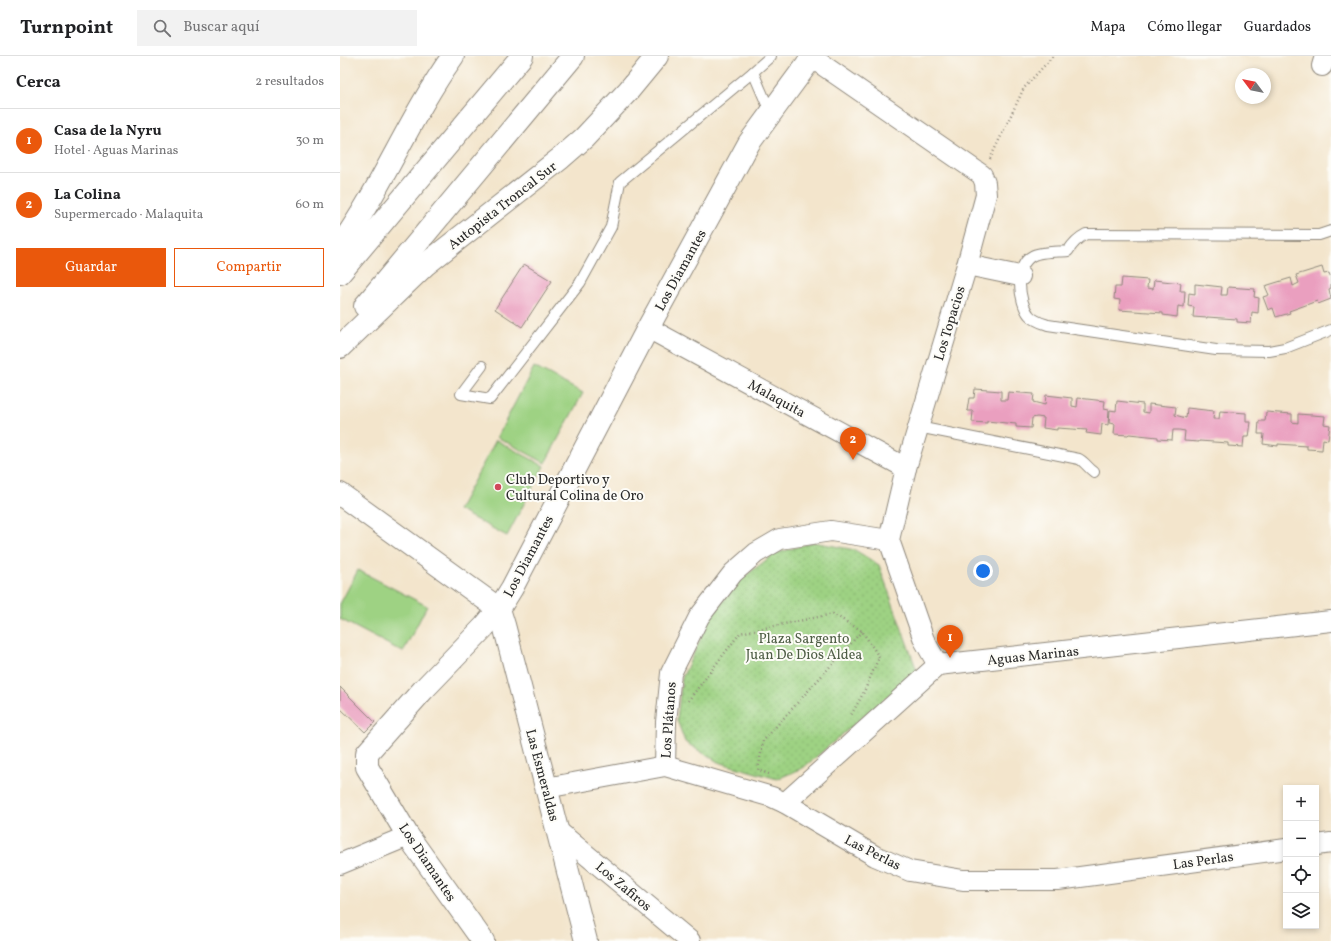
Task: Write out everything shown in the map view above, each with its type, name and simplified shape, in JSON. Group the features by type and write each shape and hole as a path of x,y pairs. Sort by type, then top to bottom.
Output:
{"main road":[{"path":"340,246 370,200 436,78 452,56"},
{"path":"340,272 522,56"},
{"name":"Autopista Troncal Sur","path":"340,336 573,56"},
{"name":"Autopista Troncal Sur","path":"340,347 425,265 543,173 584,138 629,90 657,56"},
{"name":"Los Diamantes","path":"483,941 408,836 367,767 367,753 422,690 485,626 499,609 512,588 648,328 749,143 812,57"},
{"path":"340,494 499,609"},
{"name":"Las Esmeraldas","path":"499,609 559,832 586,941"}],"street":[{"path":"812,57 982,175"},
{"name":"Los Topacios","path":"890,540 906,468 986,195 982,175"},
{"path":"966,265 1020,276"},
{"name":"Malaquita","path":"648,328 906,468"},
{"name":"Los Plátanos","path":"665,766 666,722 671,673 699,617 733,573 756,553 780,539 831,531 890,540"},
{"path":"779,800 938,666 924,640 890,540"},
{"name":"Aguas Marinas","path":"938,666 1331,621"},
{"name":"Las Perlas","path":"546,788 665,766 779,800 875,856 910,871 963,880 1058,880 1283,849"},
{"name":"Los Zafiros","path":"559,832 690,941"},
{"path":"340,864 408,836"},
{"path":"1319,845 1331,843"}],"lane":[{"path":"482,366 461,394 490,399 580,283 611,227 620,182 771,56"},
{"path":"753,72 771,114"},
{"path":"1331,231 1319,235 1086,234 1077,239 1068,251 1037,253 1031,256 1025,264 1020,276 1022,300 1030,317 1048,325 1216,350 1274,350 1286,348 1331,330"},
{"path":"918,427 1079,459 1094,472"}],"path":[{"path":"982,175 1024,88 1053,56"},
{"path":"666,722 691,698 740,633 833,614 862,631 878,657 864,692 848,720"},
{"path":"779,800 779,778 758,770 763,741 862,631"}],"green space":[{"path":"534,367 583,393 545,463 497,437"},
{"path":"496,440 544,466 507,536 458,510"},
{"name":"Plaza Sargento Juan De Dios Aldea","path":"813,542 855,550 879,565 917,671 803,768 777,779 718,762 685,742 677,720 682,678 711,616 740,580 774,554"},
{"path":"358,570 427,606 403,652 340,619 340,604"}],"building":[{"path":"524,264 552,281 522,327 495,309"},
{"path":"1322,267 1324,274 1329,273 1331,278 1331,288 1329,289 1331,299 1318,304 1317,301 1289,311 1290,313 1276,317 1273,308 1268,310 1263,297 1269,295 1265,286 1291,278 1293,286 1299,283 1296,275"},
{"path":"1122,278 1148,280 1147,288 1153,289 1154,280 1181,283 1180,291 1185,291 1184,307 1178,306 1177,317 1163,315 1163,313 1119,310 1120,300 1114,299 1115,287 1121,287"},
{"path":"1195,284 1222,287 1221,295 1227,295 1228,287 1255,289 1254,297 1259,298 1258,313 1252,312 1251,323 1237,322 1237,319 1193,317 1194,307 1188,306 1189,293 1195,294"},
{"path":"975,389 1001,391 1001,400 1007,400 1008,392 1034,394 1033,402 1045,405 1046,395 1072,398 1072,406 1077,407 1078,398 1105,401 1104,409 1109,410 1108,425 1102,424 1101,435 1086,433 1087,430 1057,428 1057,430 1043,428 1044,418 1037,417 1032,418 1031,428 1016,427 1016,424 987,421 987,423 972,422 973,411 967,411 969,398 974,398"},
{"path":"1117,401 1143,404 1143,412 1149,413 1149,404 1176,407 1175,415 1186,418 1187,408 1214,411 1213,419 1219,419 1220,411 1246,413 1246,422 1251,422 1249,437 1244,437 1243,447 1228,446 1228,443 1184,441 1185,431 1179,430 1173,430 1172,440 1129,434 1114,434 1115,424 1109,423 1110,410 1116,411"},
{"path":"1266,412 1292,414 1292,422 1298,423 1298,414 1325,416 1324,424 1330,425 1328,440 1323,439 1322,450 1307,449 1307,446 1278,444 1278,446 1263,444 1264,434 1258,434 1259,421 1265,421"},
{"path":"340,687 375,722 365,732 340,708"}],"place":[{"name":"La Colina","path":"853,460"},
{"name":"Club Deportivo y Cultural Colina de Oro","path":"498,487"},
{"name":"Casa de la Nyru","path":"950,658"}]}
